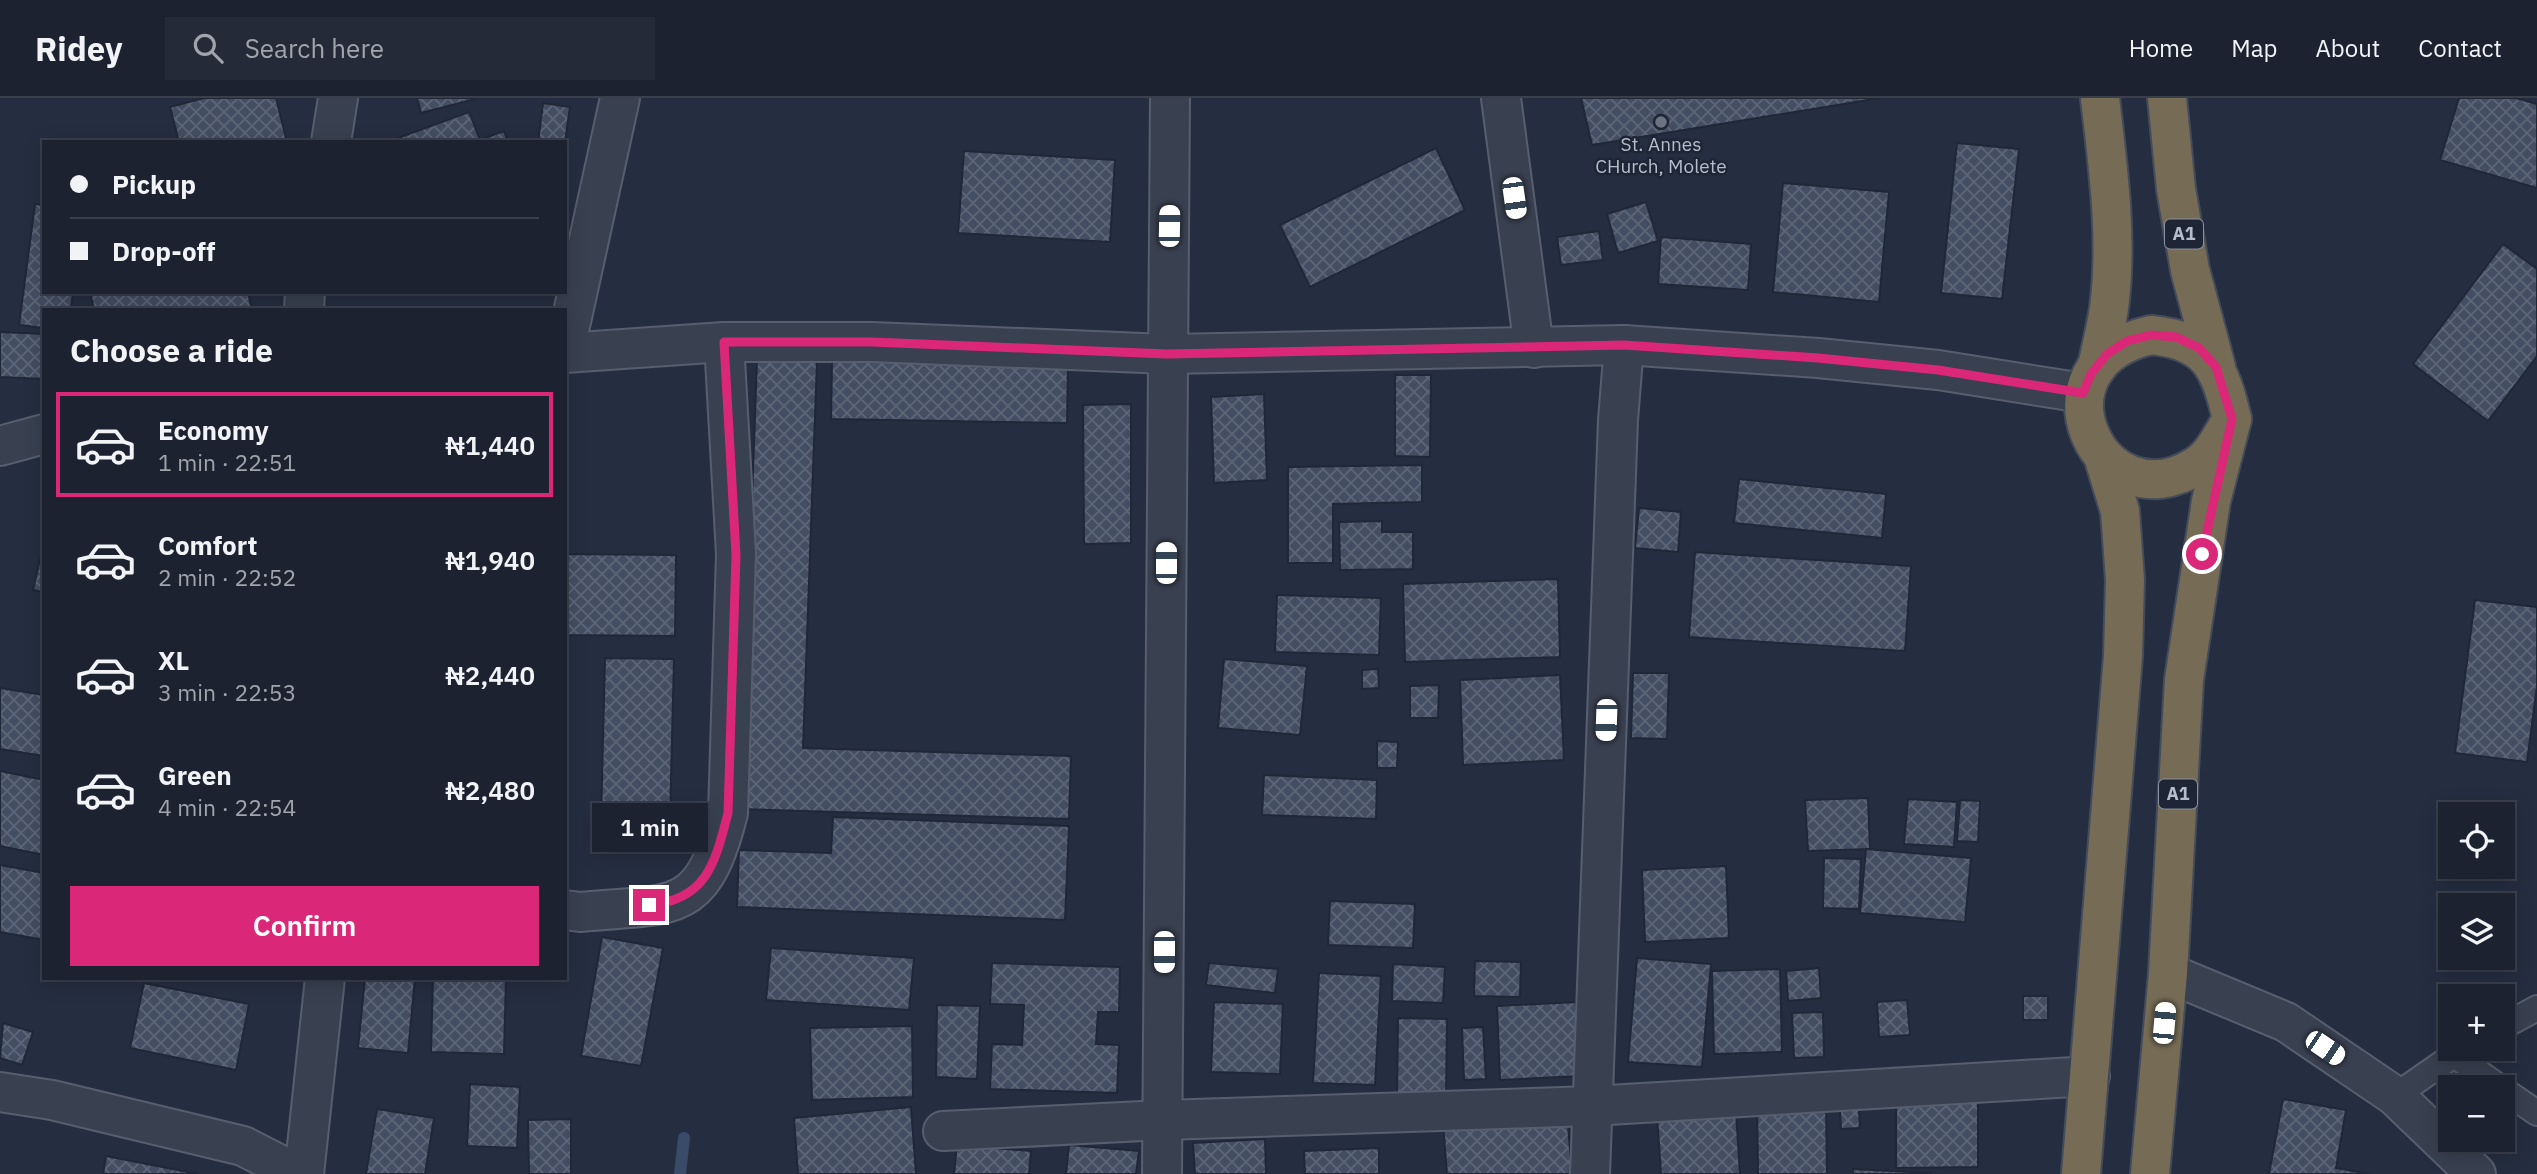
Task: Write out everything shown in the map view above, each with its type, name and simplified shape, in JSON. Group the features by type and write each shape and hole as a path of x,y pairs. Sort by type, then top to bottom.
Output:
{"highway":[{"path":"2090,380 2107,354 2127,341 2151,335 2176,337 2199,348 2216,367 2232,419 2215,448 2198,466 2169,478 2144,478 2120,470 2104,459 2095,447 2085,423 2090,380 2109,307 2110,187 2100,98"},
{"name":"A1","path":"2167,98 2176,189 2190,270 2216,367"},
{"name":"A1","path":"2150,1174 2168,973 2184,680 2211,501 2232,419"},
{"path":"2081,1174 2123,656 2125,580 2119,511 2104,459"}],"street":[{"path":"331,140 338,98"},
{"path":"567,342 620,98"},
{"path":"1162,1174 1171,98"},
{"path":"1501,98 1534,348"},
{"path":"567,911 672,903 699,887 718,854 728,813 736,555 724,342"},
{"path":"567,351 724,342 872,342 1167,354 1624,345 2090,380"},
{"path":"1590,1174 1618,420 1624,345"},
{"path":"0,446 42,435"},
{"path":"2168,973 2286,1021 2395,1096 2476,1174"},
{"path":"304,1174 325,980"},
{"path":"943,1132 1163,1120 1592,1107 2090,1076"},
{"path":"0,1092 52,1100 243,1146 280,1165 287,1174"}],"lane":[{"path":"2515,1020 2537,1008"},
{"path":"2395,1096 2445,1061"},
{"path":"2470,1061 2486,1075"},
{"path":"2515,1098 2537,1113"}],"building":[{"path":"204,98 276,98 286,140 178,140 170,107"},
{"path":"417,98 479,98 421,113"},
{"name":"St. Annes CHurch, Molete","path":"1581,98 1880,98 1592,145"},
{"path":"2459,98 2516,98 2537,104 2537,188 2440,160"},
{"path":"543,103 570,107 565,140 538,140"},
{"path":"469,112 480,140 392,140"},
{"path":"504,131 507,140 480,140"},
{"path":"1957,143 2019,149 2002,299 1941,293"},
{"path":"1436,148 1465,210 1310,287 1280,225"},
{"path":"964,151 1115,160 1110,242 958,233"},
{"path":"1783,183 1889,192 1879,302 1773,292"},
{"path":"1646,202 1658,241 1618,253 1607,214"},
{"path":"35,204 42,205 42,294 73,294 71,308 42,308 42,328 19,325"},
{"path":"1599,231 1603,260 1561,265 1557,237"},
{"path":"1661,237 1751,244 1748,290 1658,284"},
{"path":"2503,244 2537,269 2537,356 2488,421 2413,364"},
{"path":"90,294 248,294 252,308 94,308"},
{"path":"0,332 42,334 42,379 0,377"},
{"path":"757,359 817,361 803,748 1071,756 1069,819 741,809"},
{"path":"832,360 1068,364 1067,423 831,419"},
{"path":"1395,375 1431,375 1430,457 1395,456"},
{"path":"1264,394 1267,480 1214,483 1211,397"},
{"path":"1131,404 1131,543 1084,544 1083,405"},
{"path":"1422,465 1422,502 1333,504 1333,563 1288,563 1288,467"},
{"path":"1739,479 1886,494 1882,538 1734,523"},
{"path":"1639,508 1681,512 1678,552 1635,548"},
{"path":"1382,521 1382,532 1413,532 1413,569 1340,570 1339,522"},
{"path":"42,550 42,592 33,590"},
{"path":"1695,552 1911,566 1905,651 1689,637"},
{"path":"567,554 676,555 675,636 567,635"},
{"path":"1558,579 1560,657 1405,662 1403,584"},
{"path":"1277,595 1381,598 1379,655 1275,652"},
{"path":"2475,600 2537,607 2537,686 2527,762 2455,753"},
{"path":"605,658 674,659 670,821 601,820"},
{"path":"1224,659 1307,666 1300,735 1218,728"},
{"path":"1378,669 1379,688 1362,689 1362,670"},
{"path":"1633,673 1669,673 1667,739 1631,738"},
{"path":"1560,675 1564,760 1463,765 1460,680"},
{"path":"1439,685 1438,718 1410,718 1410,686"},
{"path":"0,688 42,695 42,756 0,749"},
{"path":"1377,741 1398,742 1397,768 1377,768"},
{"path":"0,771 42,780 42,855 0,846"},
{"path":"1264,775 1377,780 1376,819 1262,815"},
{"path":"1868,798 1870,849 1808,851 1805,800"},
{"path":"1908,799 1957,802 1954,847 1904,844"},
{"path":"1960,800 1980,801 1978,842 1957,841"},
{"path":"833,817 1069,826 1065,920 737,907 739,850 831,853"},
{"path":"1866,849 1971,858 1965,922 1860,913"},
{"path":"1824,858 1861,859 1859,909 1823,908"},
{"path":"0,865 42,873 42,940 0,932"},
{"path":"1726,866 1729,938 1645,942 1642,870"},
{"path":"1330,901 1415,904 1413,948 1328,945"},
{"path":"602,937 663,948 641,1066 581,1056"},
{"path":"771,948 914,958 909,1010 766,1000"},
{"path":"1637,958 1711,964 1702,1067 1628,1062"},
{"path":"1475,961 1521,962 1520,997 1474,996"},
{"path":"992,963 1120,967 1119,1012 1098,1012 1096,1044 1119,1045 1117,1093 990,1089 992,1044 1022,1045 1024,1005 990,1004"},
{"path":"1209,963 1278,969 1275,993 1206,985"},
{"path":"1393,964 1445,967 1443,1003 1392,1001"},
{"path":"1819,968 1821,998 1788,1001 1786,971"},
{"path":"1780,969 1782,1052 1714,1054 1712,971"},
{"path":"1319,973 1381,976 1375,1085 1313,1083"},
{"path":"365,980 415,980 408,1053 358,1048"},
{"path":"433,980 506,980 504,1054 431,1052"},
{"path":"144,983 249,1004 236,1070 130,1048"},
{"path":"2023,996 2048,996 2048,1020 2023,1020"},
{"path":"1907,1000 1910,1035 1879,1037 1877,1002"},
{"path":"1214,1002 1283,1004 1280,1074 1211,1072"},
{"path":"1576,1002 1580,1076 1500,1080 1497,1006"},
{"path":"937,1005 980,1006 977,1079 936,1077"},
{"path":"1823,1012 1824,1057 1794,1058 1792,1013"},
{"path":"1398,1018 1447,1019 1446,1100 1397,1099"},
{"path":"3,1023 33,1032 22,1065 0,1058"},
{"path":"912,1026 913,1097 812,1100 810,1028"},
{"path":"1483,1027 1486,1079 1464,1080 1462,1028"},
{"path":"470,1084 520,1087 517,1148 467,1146"},
{"path":"1978,1091 1978,1167 1896,1168 1896,1092"},
{"path":"1858,1093 1860,1128 1841,1129 1839,1094"},
{"path":"2283,1099 2346,1110 2336,1168 2369,1174 2269,1174"},
{"path":"1826,1103 1827,1174 1758,1174 1757,1105"},
{"path":"911,1107 916,1174 798,1174 794,1118"},
{"path":"377,1109 434,1118 425,1174 366,1174"},
{"path":"1736,1112 1740,1174 1661,1174 1657,1116"},
{"path":"1567,1113 1572,1174 1447,1174 1443,1124"},
{"path":"571,1119 571,1174 529,1174 528,1120"},
{"path":"1265,1139 1266,1174 1195,1174 1193,1143"},
{"path":"957,1145 1031,1151 1029,1174 954,1174"},
{"path":"1069,1145 1139,1151 1136,1174 1066,1174"},
{"path":"1379,1148 1379,1174 1305,1174 1304,1151"},
{"path":"106,1156 198,1174 103,1174"},
{"path":"1853,1169 1931,1173 1931,1174 1853,1174"}],"waterway":[{"path":"680,1174 684,1138"}],"place":[{"name":"St. Annes CHurch, Molete","path":"1661,122"}],"route":[{"path":"649,905 672,903 699,887 718,854 728,813 736,555 724,342 872,342 1167,354 1624,345 1818,358 1938,370 2083,393 2091,374 2107,354 2127,341 2151,335 2176,337 2199,348 2216,367 2232,419 2211,501 2202,554"}]}
